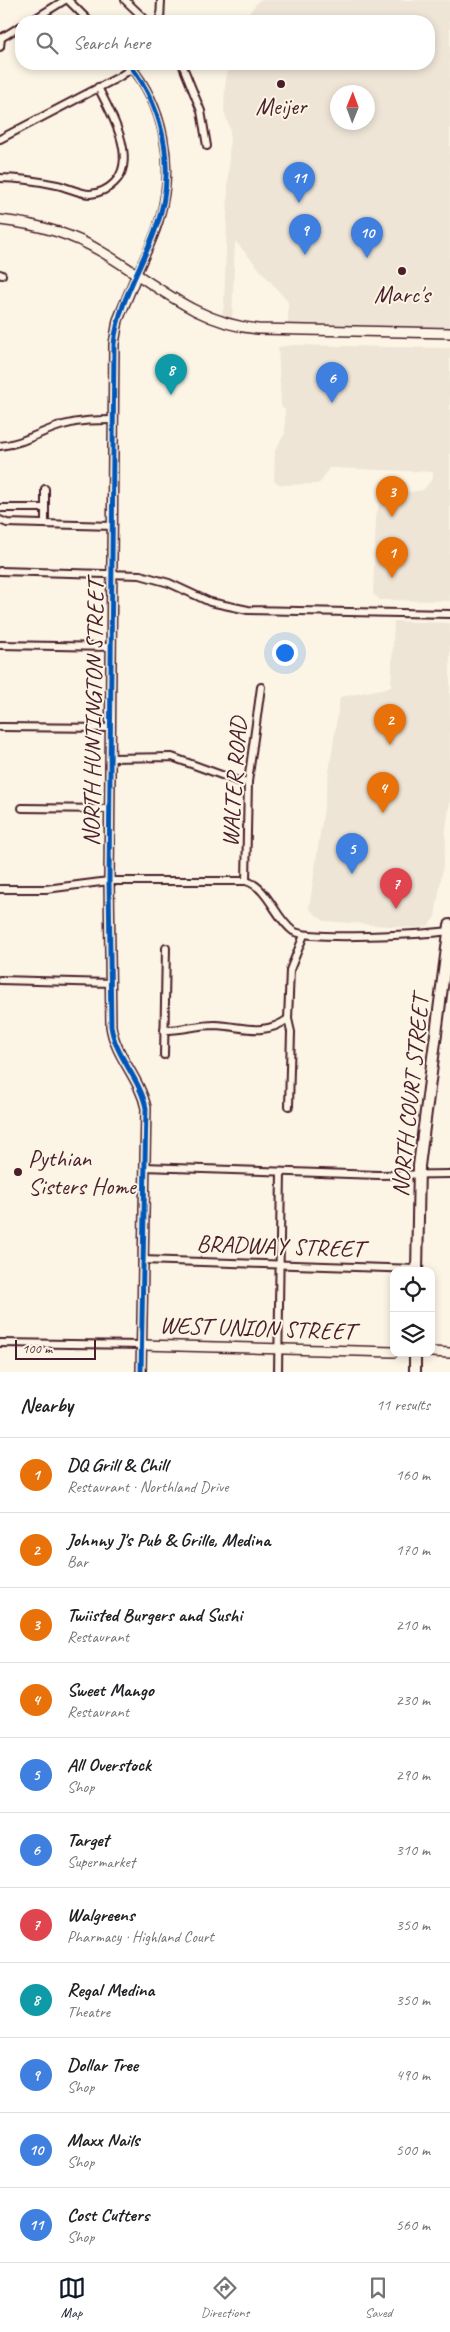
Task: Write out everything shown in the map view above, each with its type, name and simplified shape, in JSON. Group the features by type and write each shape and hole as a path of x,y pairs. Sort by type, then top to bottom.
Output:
{"main road":[{"name":"NORTH COURT STREET","path":"417,1267 419,1174 450,930"},
{"path":"415,1357 415,1372"}],"street":[{"path":"40,15 66,0 82,15"},
{"path":"125,0 141,15"},
{"path":"160,15 161,0"},
{"path":"0,47 0,38 15,29"},
{"path":"0,139 98,87 125,70"},
{"name":"NORTH HUNTINGTON STREET","path":"136,70 157,114 166,160 166,190 160,219 121,310 116,331 114,420 110,1026 112,1039 140,1090 146,1108 141,1372"},
{"path":"184,70 201,111 207,146"},
{"path":"0,178 19,178 88,194 106,190 116,180 122,170 124,153 116,124 98,87"},
{"path":"0,220 32,224 72,237 103,252 191,309 230,325 258,329 450,332"},
{"path":"0,446 17,444 50,429 76,421 114,420"},
{"path":"44,524 45,489"},
{"path":"1,508 45,508"},
{"path":"0,520 6,523 113,526"},
{"path":"0,572 112,573 156,579 210,602 241,609 450,614"},
{"path":"0,645 112,647"},
{"name":"WALTER ROAD","path":"246,881 248,782 261,686"},
{"path":"0,727 111,728"},
{"path":"111,758 172,758 238,781 248,782"},
{"path":"22,808 110,810"},
{"path":"0,889 46,890 110,881 246,881 256,886 289,927 304,934 363,936 450,930"},
{"path":"289,1106 291,1032 288,1019 291,964 304,934"},
{"path":"164,1054 166,948"},
{"path":"0,980 111,983"},
{"path":"164,1030 182,1030 191,1027 217,1025 231,1028 264,1029 274,1028 288,1019"},
{"path":"144,1167 280,1172 450,1174"},
{"path":"278,1372 280,1172"},
{"name":"BRADWAY STREET","path":"142,1260 390,1269"},
{"name":"WEST UNION STREET","path":"0,1343 390,1352"},
{"path":"435,1352 450,1353"}],"shaded area":[{"path":"259,0 450,0 450,329 288,326 288,302 235,241 232,323 219,316 222,314 224,306 230,129 224,111 228,70 435,70 435,15 247,15"},
{"path":"294,345 450,348 450,601 380,600 373,594 376,516 381,498 423,490 433,478 433,472 329,468 321,482 317,484 281,485 274,481 275,450 285,433 285,410 281,406 278,347"},
{"path":"394,621 450,623 450,801 435,917 428,926 415,928 324,921 309,909 340,697 391,687"}],"cycle path":[{"path":"133,70 142,82 160,123 166,167 165,190 161,212 120,315 114,344 109,881 111,1026 117,1047 139,1087 146,1108 141,1372"}],"place":[{"name":"Meijer","path":"281,84"},
{"name":"Cost Cutters","path":"299,203"},
{"name":"Dollar Tree","path":"305,255"},
{"name":"Maxx Nails","path":"367,258"},
{"name":"Marc's","path":"402,271"},
{"name":"Regal Medina","path":"171,395"},
{"name":"Target","path":"332,403"},
{"name":"Twiisted Burgers and Sushi","path":"392,517"},
{"name":"DQ Grill & Chill","path":"392,578"},
{"name":"Johnny J's Pub & Grille, Medina","path":"390,745"},
{"name":"Sweet Mango","path":"383,813"},
{"name":"All Overstock","path":"352,874"},
{"name":"Walgreens","path":"396,909"},
{"name":"Pythian Sisters Home","path":"18,1172"}]}
